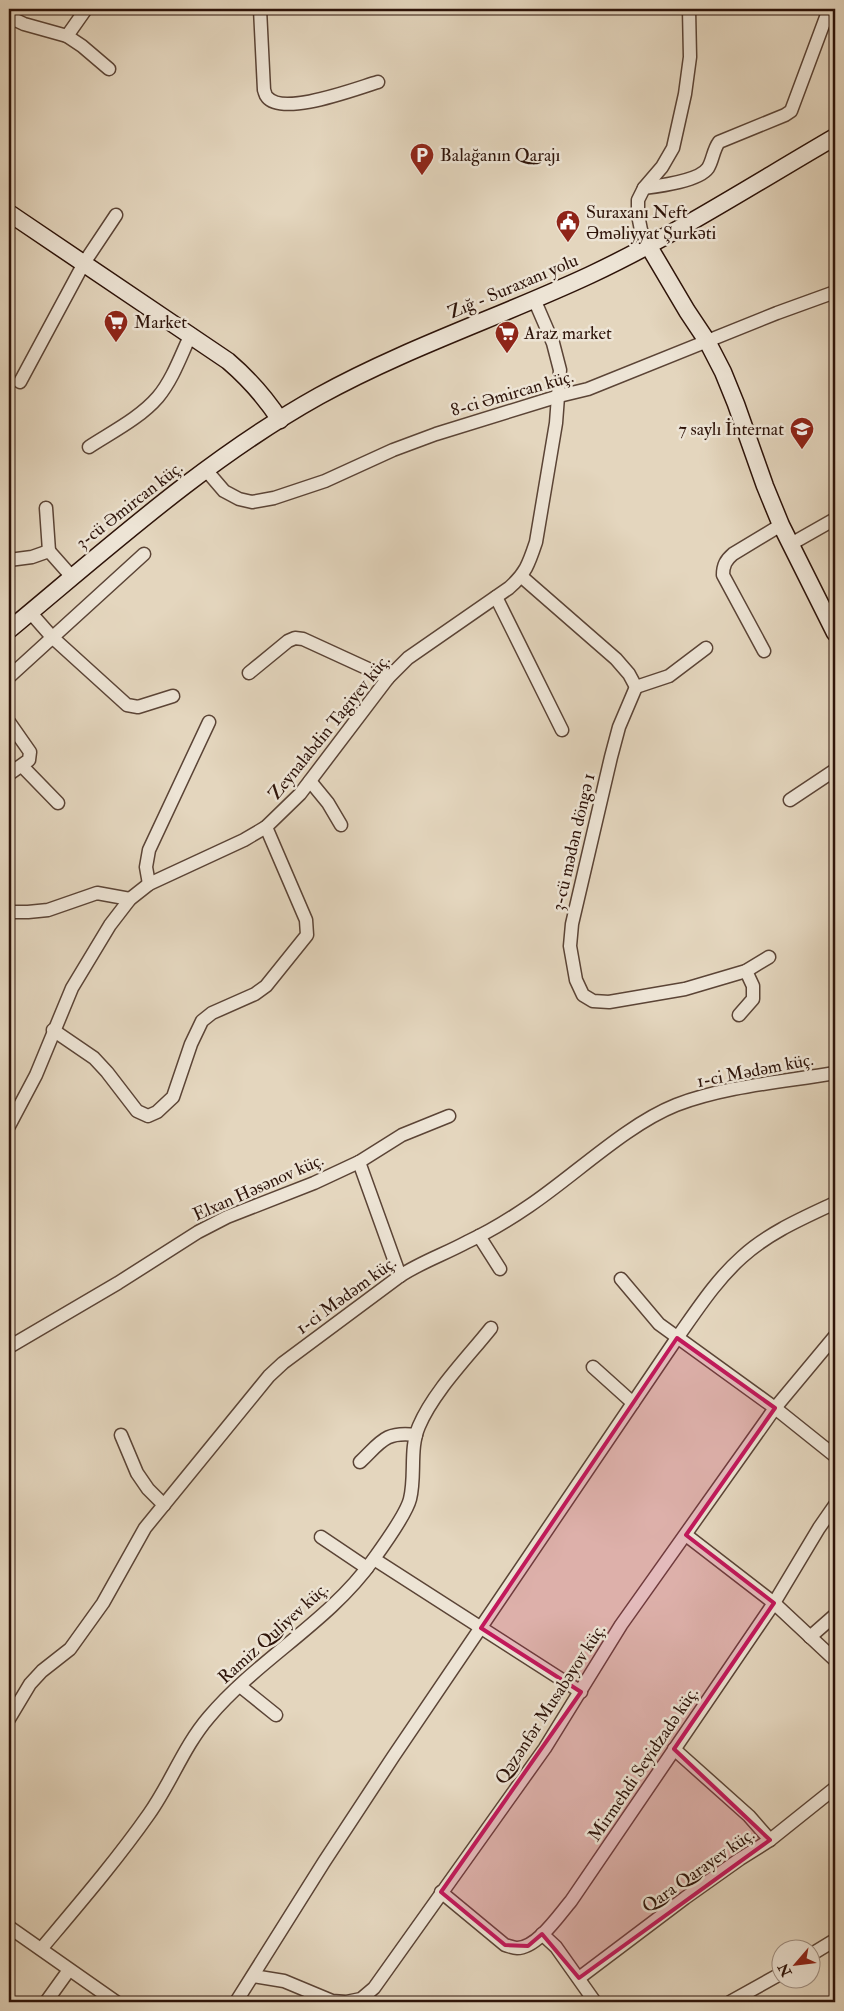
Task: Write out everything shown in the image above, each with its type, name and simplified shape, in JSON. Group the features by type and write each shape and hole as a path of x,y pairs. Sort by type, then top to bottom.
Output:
{"main road":[{"name":"Zığ - Suraxanı yolu","path":"280,420 318,397 367,372 590,275 648,245 835,137"},
{"path":"9,213 191,334 228,361 249,378 267,399 280,420"},
{"path":"648,245 687,311 707,340 736,404 781,525 835,633"},
{"name":"3-cü Əmircan küç.","path":"9,630 206,470 280,420"}],"street":[{"path":"67,36 86,9"},
{"path":"260,9 264,90 267,98 278,104 312,103 378,82"},
{"path":"648,245 641,230 638,200 644,188 662,167 673,148 690,57 689,9"},
{"path":"644,188 669,184 699,175 709,166 719,142 791,111 829,9"},
{"path":"9,17 24,24 67,36 109,69"},
{"path":"20,382 84,263 116,215"},
{"name":"8-ci Əmircan küç.","path":"206,470 224,491 239,499 252,502 274,498 326,482 393,450 436,434 559,396 588,389 707,340 835,292"},
{"name":"Zeynalabdin Tagiyev küç.","path":"9,1126 36,1075 72,988 110,924 130,899 149,884 244,840 266,827 310,781 388,678 408,658 496,598 522,577 530,562 536,542 559,396 560,370 553,343 534,299"},
{"path":"89,447 144,411 158,397 169,380 191,334"},
{"path":"46,508 49,551 72,577"},
{"path":"791,544 835,519"},
{"path":"764,651 723,575 723,567 727,559 733,554 781,525"},
{"path":"9,560 32,557 49,551"},
{"path":"9,677 144,554"},
{"path":"522,577 616,659 629,674 636,688 669,676 706,648"},
{"path":"496,598 562,730"},
{"path":"30,612 52,638 127,705 138,707 173,696"},
{"path":"250,673 288,642 295,638 303,638 388,678"},
{"name":"3-cü mədən döngə 1","path":"636,688 619,727 613,749 572,924 570,946 576,980 583,995 593,1001 609,1002 685,989 746,971"},
{"path":"9,722 30,752 29,760 9,774"},
{"path":"149,884 146,867 149,850 209,722"},
{"path":"22,766 58,803"},
{"path":"790,800 835,770"},
{"path":"310,781 328,803 341,825"},
{"path":"53,1030 94,1058 136,1111 148,1116 157,1112 173,1097 191,1044 202,1021 212,1014 255,994 266,986 307,935 306,920 266,827"},
{"path":"9,912 48,910 97,893 130,899"},
{"path":"738,1015 753,999 753,986 746,971 769,957"},
{"name":"1-ci Mədəm küç.","path":"9,1719 30,1684 42,1671 70,1649 103,1603 145,1528 269,1376 313,1340 400,1276 417,1265 479,1236 530,1206 619,1139 674,1106 722,1091 835,1073"},
{"name":"Elxan Həsənov küç.","path":"9,1347 118,1283 198,1232 228,1216 314,1183 359,1162 402,1135 449,1116"},
{"path":"359,1162 400,1276"},
{"path":"236,2002 324,1862 677,1338 720,1280 742,1256 770,1236 804,1217 835,1203"},
{"path":"479,1236 500,1269"},
{"path":"621,1280 650,1315 677,1338 775,1408 835,1456"},
{"name":"Ramiz Quliyev küç.","path":"41,1949 148,1816 198,1730 218,1706 330,1608 370,1564 410,1501 416,1435 429,1408 491,1328"},
{"name":"Qəzənfər Musabəyov küç.","path":"253,1976 284,1981 332,2001 363,2001 545,1748 621,1625 775,1408 835,1336"},
{"path":"593,1367 633,1403"},
{"path":"360,1462 392,1435 400,1433 416,1435"},
{"path":"122,1435 137,1473 148,1489 164,1505"},
{"name":"Mirmehdi Seyidzadə küç.","path":"441,1892 505,1945 517,1948 528,1946 542,1934 571,1901 774,1603 818,1528 835,1505"},
{"path":"686,1535 774,1603 835,1660"},
{"path":"321,1536 481,1628 581,1692"},
{"path":"810,1637 835,1614"},
{"path":"240,1686 276,1715"},
{"path":"674,1749 749,1816 770,1840"},
{"name":"Qara Qarayev küç.","path":"579,1978 724,1870 770,1840 835,1788"},
{"path":"9,1927 116,2002"},
{"path":"542,1934 556,1947 595,2002"},
{"path":"822,1948 835,1940"},
{"path":"46,2002 69,1970"},
{"path":"730,2002 772,1978"}],"highlighted area":[{"path":"677,1338 775,1408 686,1535 774,1603 674,1749 770,1840 579,1978 542,1934 528,1946 505,1945 441,1892 581,1692 481,1628"}],"place":[{"name":"Balağanın Qarajı","path":"422,176"},
{"name":"Suraxanı Neft Əməliyyat Şurkəti","path":"568,243"},
{"name":"Market","path":"116,343"},
{"name":"Araz market","path":"507,354"},
{"name":"7 saylı İnternat","path":"802,450"}]}
